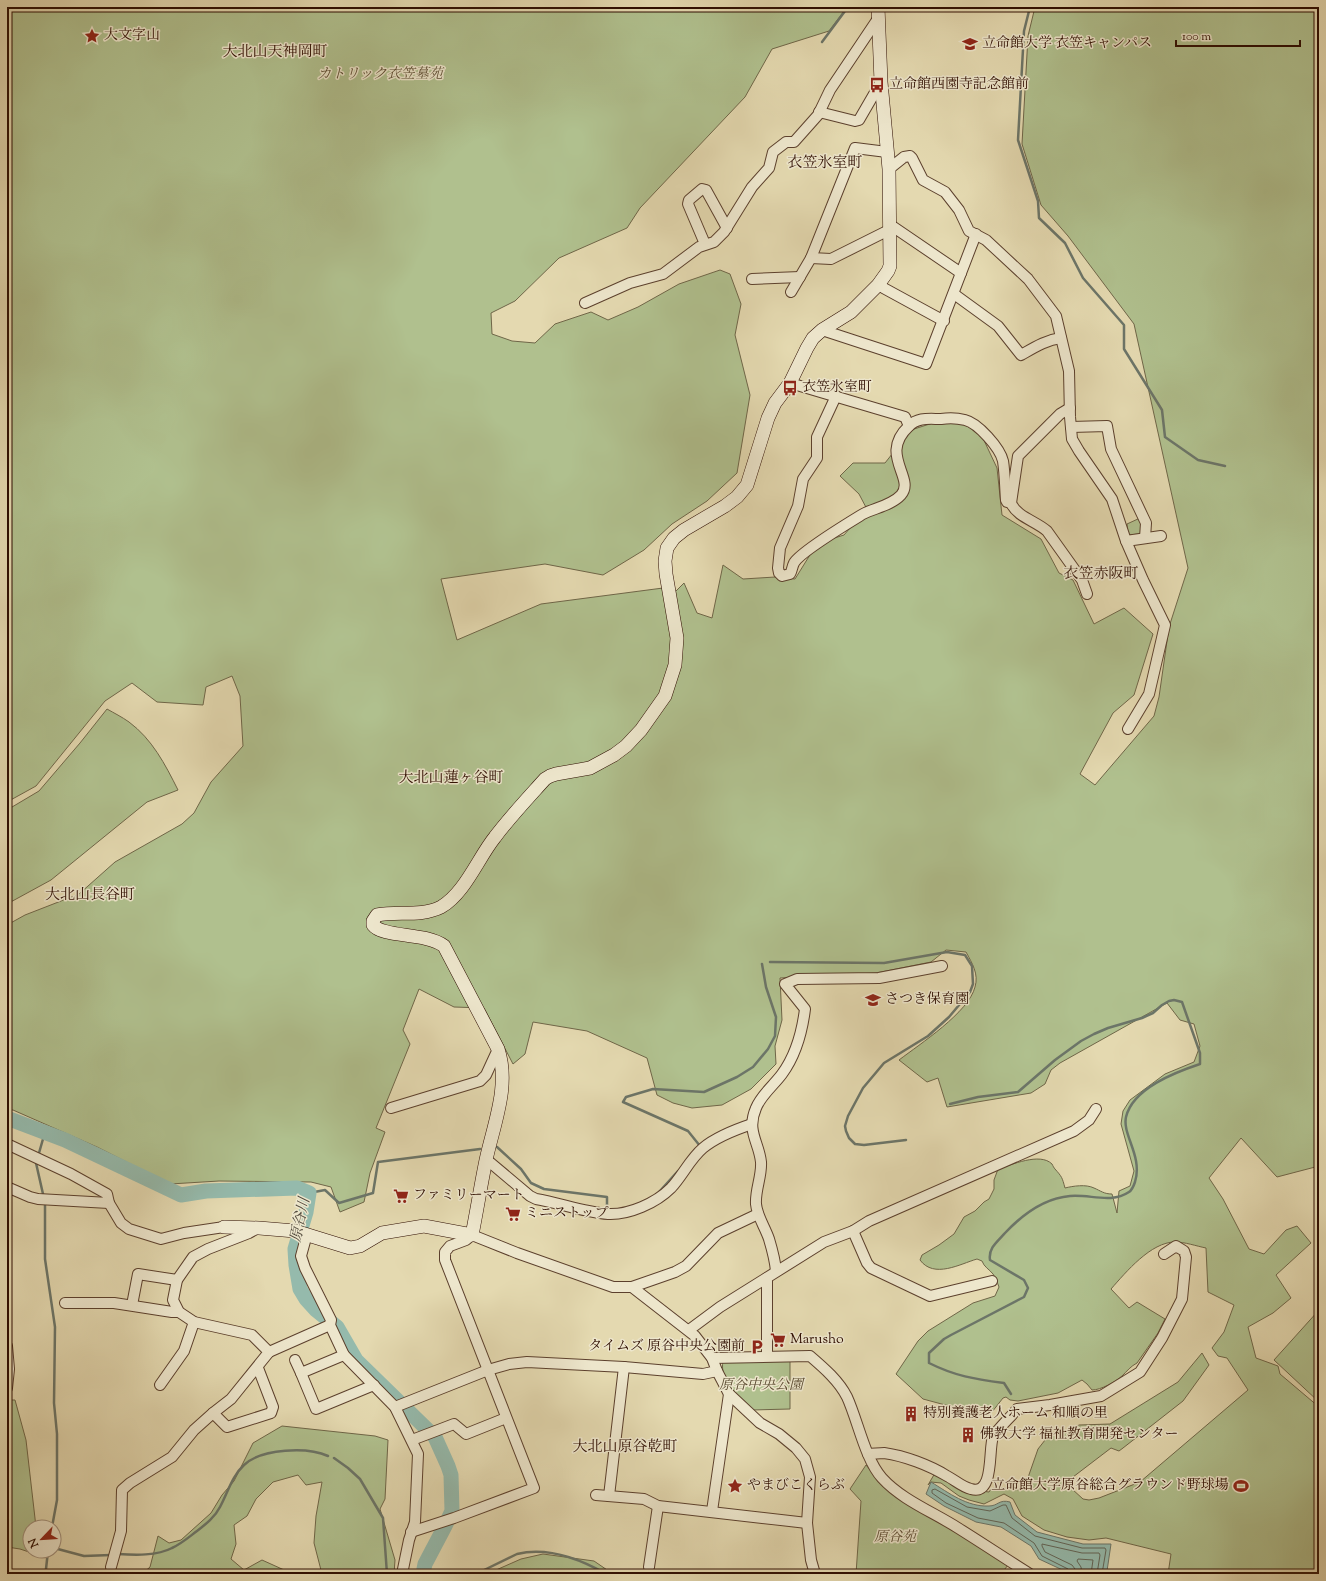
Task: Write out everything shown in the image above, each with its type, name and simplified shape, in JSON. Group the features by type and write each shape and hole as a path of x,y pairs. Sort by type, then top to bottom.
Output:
{"street":[{"path":"411,1532 454,1518 534,1488 445,1260 446,1252 450,1246 466,1240 472,1235 486,1160 503,1086 502,1062 498,1049 444,946 439,942 428,938 380,931 373,925 373,921 377,915 406,914 431,910 450,900 460,890 494,837 545,779 550,776 590,768 614,755 626,746 641,730 665,696 675,665 677,638 666,574 665,561 667,548 674,538 684,530 725,506 737,497 747,485 768,418 775,403 790,383 806,348 813,338 822,330 851,312 878,285 890,266 889,169 881,82 879,12"},
{"path":"585,303 630,283 663,274 705,244 714,242 727,228 752,187 769,168 773,152 786,142 794,142 819,112 830,90 879,12"},
{"path":"819,112 855,121 858,120 881,82"},
{"path":"791,292 811,258 855,148 887,152"},
{"path":"889,169 904,157 910,156 923,180 945,192 959,210 969,231 986,240 1028,279 1056,316 1069,371 1072,438 1079,451 1112,499 1126,541 1165,624 1149,694 1128,729"},
{"path":"705,244 688,204 689,200 702,189 706,190 727,228"},
{"path":"811,258 831,259 889,227"},
{"path":"889,227 962,273"},
{"path":"822,330 926,364 976,234"},
{"path":"752,279 800,277"},
{"path":"878,285 944,320"},
{"path":"954,294 998,326 1022,355 1044,342 1061,338"},
{"path":"790,383 906,417 909,426"},
{"path":"836,396 817,437 817,458 803,479 798,506 780,548 778,568 779,573 782,576 790,574 794,563 803,553 863,515 900,495 904,489 904,478 897,458 896,446 900,436 909,426 919,419 966,420 973,424 999,450 1002,460 1006,500 1007,502 1011,503"},
{"path":"1070,408 1060,414 1018,456 1011,503 1017,512 1040,525 1047,531 1082,580 1087,594"},
{"path":"1071,427 1107,426 1111,449 1146,523 1145,538"},
{"path":"1126,541 1161,536"},
{"path":"776,1271 768,1238 758,1214 756,1197 761,1162 754,1138 752,1124 756,1108 783,1073 797,1048 803,1024 805,1009 785,984 797,979 879,978 942,966"},
{"path":"391,1108 480,1081 486,1076 498,1049"},
{"path":"689,1330 720,1307 824,1242 853,1231 876,1218 1074,1131 1089,1120 1096,1109"},
{"path":"486,1160 530,1196 536,1199 609,1214 629,1211 647,1205 671,1188 686,1166 705,1146 752,1124"},
{"path":"7,1144 71,1174 107,1194 109,1203 121,1223 129,1229 161,1239 184,1233 224,1227 259,1228 303,1233 350,1248 360,1246 382,1233 424,1226 472,1235 517,1253 613,1287 632,1287 675,1272 686,1266 718,1233 758,1214"},
{"path":"7,1187 38,1199 109,1203"},
{"path":"259,1228 208,1249 194,1257 177,1280 173,1300 180,1312 194,1322 252,1335 269,1352"},
{"path":"853,1231 867,1263 871,1268 930,1296 992,1281"},
{"path":"303,1233 301,1256 305,1268 331,1320 330,1325 344,1355 395,1407 418,1454 415,1522 411,1532 402,1574"},
{"path":"868,1454 882,1453 907,1459 942,1473 966,1488 974,1490 980,1489 984,1486 988,1478 993,1437 1017,1409 1101,1396 1140,1372 1162,1338 1182,1299 1186,1257 1184,1250 1176,1246 1164,1254"},
{"path":"132,1305 138,1274 177,1280"},
{"path":"767,1278 767,1356"},
{"path":"632,1287 689,1330 712,1358 716,1371 729,1394 760,1423 779,1434 796,1448 805,1459 810,1477 808,1523 811,1560 815,1574"},
{"path":"65,1303 114,1303 180,1312"},
{"path":"160,1385 184,1351 194,1322"},
{"path":"111,1567 121,1531 122,1490 130,1483 172,1458 194,1430 213,1413 231,1400 258,1368 269,1352 330,1325"},
{"path":"7,1346 9,1369 7,1388"},
{"path":"301,1373 344,1355"},
{"path":"712,1358 810,1356 822,1366 846,1396 868,1454 882,1478 894,1488 1030,1574"},
{"path":"295,1360 316,1409 374,1385"},
{"path":"395,1407 488,1370 509,1364 527,1362 703,1374 716,1371"},
{"path":"213,1413 227,1427 271,1412 273,1407 258,1368"},
{"path":"609,1496 624,1368"},
{"path":"712,1512 729,1394"},
{"path":"412,1440 454,1424 466,1434 506,1418"},
{"path":"596,1495 644,1499 658,1506 808,1523"},
{"path":"649,1567 658,1506"}],"green space":[{"name":"カトリック衣笠墓苑","path":"7,7 847,7 829,31 772,49 745,97 640,208 627,228 559,258 515,301 491,313 492,334 512,341 535,343 555,324 591,312 608,320 638,307 679,284 720,270 730,274 741,304 735,335 750,395 737,473 707,501 672,524 644,550 603,575 545,564 441,579 457,640 541,604 663,588 673,594 684,583 697,613 712,618 723,565 743,579 775,577 795,579 813,550 828,540 844,535 856,521 869,513 859,494 840,476 853,463 885,463 911,430 939,421 960,422 981,434 997,468 1002,515 1041,539 1059,573 1073,580 1094,624 1124,608 1153,634 1134,695 1113,713 1080,774 1095,785 1154,716 1159,697 1169,627 1188,568 1134,324 1068,236 1041,205 1022,144 1028,36 1035,7 1319,7 1319,1166 1277,1177 1241,1138 1209,1178 1223,1199 1249,1249 1264,1254 1286,1230 1297,1226 1311,1243 1276,1275 1291,1298 1273,1313 1248,1327 1256,1358 1278,1366 1280,1374 1319,1407 1319,1574 1168,1574 1171,1554 1106,1538 1089,1540 1067,1537 1044,1530 1022,1516 1013,1499 1004,1494 984,1504 959,1496 941,1483 931,1482 928,1485 935,1473 981,1491 989,1492 991,1489 995,1488 1016,1490 1024,1489 1038,1449 1049,1435 1068,1430 1079,1425 1110,1424 1178,1382 1202,1353 1209,1365 1183,1401 1119,1451 1111,1448 1073,1477 1071,1484 1072,1489 1083,1499 1089,1500 1099,1498 1140,1482 1248,1390 1227,1358 1218,1356 1212,1348 1224,1332 1234,1305 1208,1292 1206,1248 1187,1243 1166,1243 1148,1252 1124,1274 1111,1289 1129,1308 1137,1302 1165,1319 1158,1333 1137,1363 1122,1376 1104,1387 1092,1390 1082,1380 1058,1393 1018,1401 1010,1400 1006,1397 1003,1398 992,1412 965,1413 949,1406 923,1399 896,1374 918,1341 928,1331 973,1303 995,1296 999,1287 994,1276 982,1261 977,1259 955,1267 932,1269 920,1260 922,1255 954,1234 964,1217 975,1211 989,1199 994,1189 994,1180 998,1169 1025,1160 1040,1159 1047,1161 1052,1164 1062,1179 1065,1188 1087,1186 1112,1194 1117,1213 1119,1191 1130,1186 1134,1171 1121,1124 1123,1111 1130,1100 1165,1074 1194,1062 1200,1046 1194,1024 1180,1020 1167,1003 1060,1063 1051,1070 1045,1084 1031,1093 947,1107 938,1078 927,1082 899,1060 943,1027 964,1007 971,997 975,987 976,978 974,969 966,952 946,950 931,962 876,973 780,978 782,1020 775,1046 776,1064 751,1089 722,1105 692,1108 673,1103 657,1095 647,1058 587,1031 533,1022 525,1054 513,1064 484,1008 454,1007 419,989 403,1030 410,1044 376,1128 385,1132 370,1173 364,1202 340,1212 331,1187 311,1182 219,1181 170,1184 97,1147 13,1110 7,1110 7,925 25,915 79,894 115,862 182,824 194,813 211,782 243,746 240,696 232,676 206,687 203,705 157,702 132,683 105,701 36,786 7,802"},
{"path":"1140,518 1143,530 1139,534 1128,535 1127,524"},
{"path":"107,709 129,722 145,736 163,762 178,790 147,802 51,880 7,904 7,810 39,791"},
{"path":"1319,1310 1319,1402 1274,1360"},
{"name":"原谷中央公園","path":"790,1360 790,1409 752,1410 736,1395 724,1375 723,1361"},
{"path":"7,1400 15,1400 26,1440 35,1519 22,1519 22,1550 7,1547"},
{"path":"282,1426 375,1436 388,1440 385,1499 380,1509 395,1560 394,1574 322,1574 314,1543 316,1516 322,1482 306,1485 298,1475 273,1482 256,1499 247,1516 234,1525 236,1544 231,1559 244,1570 262,1560 293,1574 142,1574 150,1567 158,1536 169,1543 181,1540 211,1513 222,1495 234,1481 253,1443"},
{"name":"原谷苑","path":"866,1465 877,1478 932,1517 1008,1565 1001,1574 856,1574 861,1501 850,1489"},
{"path":"543,1554 594,1561 613,1574 487,1574 521,1559"}],"water":[{"path":"931,1482 951,1495 973,1504 989,1506 1003,1501 1010,1502 1015,1515 1037,1532 1083,1544 1111,1544 1107,1571 1104,1574 1069,1573 1039,1559 1031,1546 1001,1527 976,1522 944,1506 926,1494"}],"waterway":[{"path":"822,42 848,7"},
{"path":"1030,7 1024,31 1018,140 1038,201 1039,218 1065,243 1083,278 1124,325 1124,349 1162,410 1165,437 1198,460 1225,466"},
{"path":"770,962 884,963 947,952 965,955 972,966 973,984 970,992 949,1017 928,1036 884,1063 863,1088 848,1116 845,1126 849,1138 855,1144 864,1145 906,1140"},
{"path":"700,1146 688,1131 623,1102 626,1097 653,1089 704,1092 737,1077 753,1067 768,1049 775,1036 776,1017 766,987 762,964"},
{"path":"950,1104 978,1097 1018,1092 1055,1060 1081,1041 1108,1028 1142,1018 1153,1013 1169,1001 1174,1000 1182,1002 1200,1053 1200,1064 1157,1083 1146,1090 1130,1107 1126,1117 1126,1124 1135,1155 1137,1172 1135,1183 1130,1191 1122,1196 1108,1198 1078,1196 1061,1197 1034,1208 1026,1214 994,1245 990,1256 990,1260 1024,1280 1028,1288 1024,1297 944,1339 929,1353 929,1363 947,1371 965,1376 1004,1383 1011,1394"},
{"name":"原谷川","path":"7,1118 65,1140 181,1195 206,1191 297,1188 309,1193 306,1212 295,1249 300,1289 306,1299 316,1310 337,1327 356,1360 435,1437 451,1475 452,1511 425,1564 423,1574"},
{"path":"39,1153 45,1132"},
{"path":"497,1147 521,1169 531,1183 544,1189 607,1197 607,1211"},
{"path":"309,1193 325,1190 339,1203 373,1193 378,1162 480,1149"},
{"path":"36,1163 43,1194"},
{"path":"659,1192 678,1171"},
{"path":"45,1202 45,1259 55,1327 54,1403 57,1434 57,1500 53,1519"},
{"path":"118,1554 153,1554 166,1551 185,1540 216,1514 236,1474 252,1459 273,1452 297,1450 309,1451 328,1456"},
{"path":"334,1458 360,1479 383,1518 387,1574"},
{"path":"62,1550 84,1556 111,1555"},
{"path":"476,1574 517,1554 528,1552 551,1553 574,1559 606,1574"},
{"path":"44,1574 47,1559"}],"place":[{"name":"大文字山","path":"92,36"},
{"name":"立命館大学 衣笠キャンパス","path":"970,44"},
{"name":"立命館西園寺記念館前","path":"877,85"},
{"name":"衣笠氷室町","path":"790,388"},
{"name":"さつき保育園","path":"873,1000"},
{"name":"ファミリーマート","path":"401,1196"},
{"name":"ミニストップ","path":"513,1214"},
{"name":"Marusho","path":"778,1340"},
{"name":"タイムズ 原谷中央公園前","path":"757,1347"},
{"name":"特別養護老人ホーム 和順の里","path":"911,1414"},
{"name":"佛教大学 福祉教育開発センター","path":"968,1435"},
{"name":"やまびこくらぶ","path":"735,1486"},
{"name":"立命館大学原谷総合グラウンド野球場","path":"1241,1486"}],"district":[{"name":"大北山天神岡町","path":"275,52"},
{"name":"衣笠氷室町","path":"825,163"},
{"name":"衣笠赤阪町","path":"1101,574"},
{"name":"大北山蓮ヶ谷町","path":"451,778"},
{"name":"大北山長谷町","path":"90,895"},
{"name":"大北山原谷乾町","path":"625,1447"}]}
